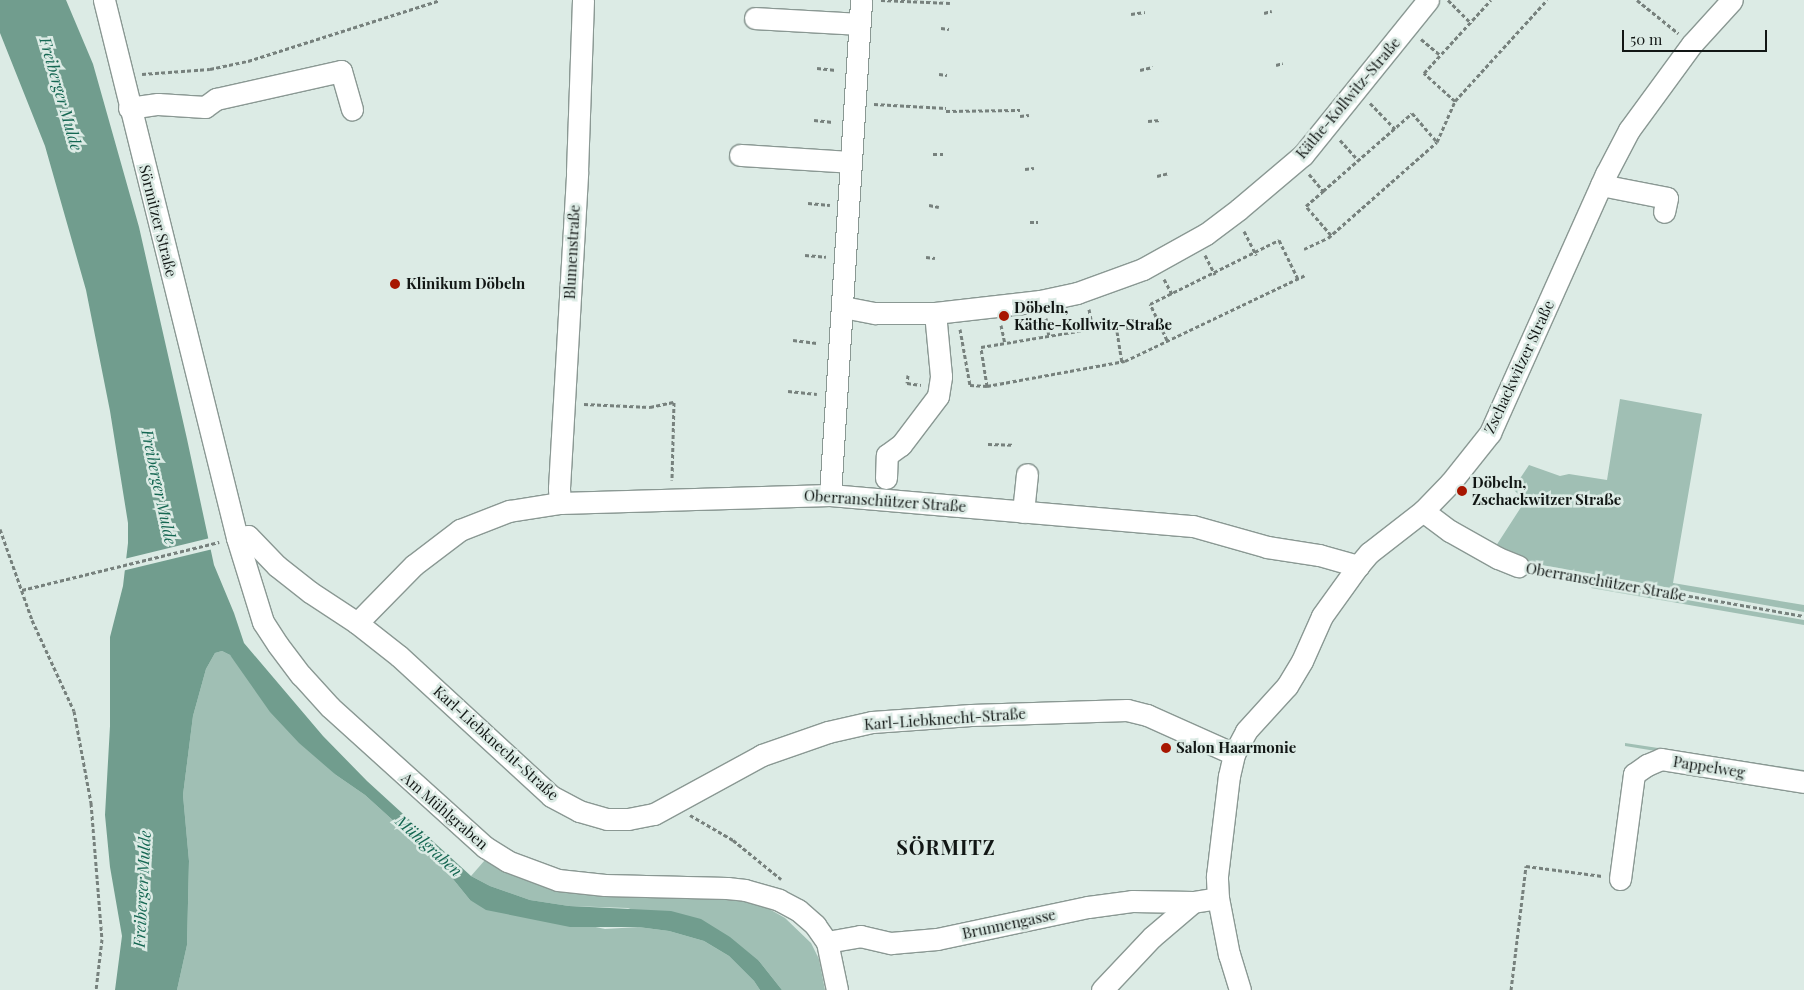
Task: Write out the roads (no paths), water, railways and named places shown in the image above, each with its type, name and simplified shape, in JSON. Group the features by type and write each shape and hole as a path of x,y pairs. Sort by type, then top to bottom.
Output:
{"street":[{"name":"Sörmitzer Straße","path":"104,0 214,442 230,540"},
{"name":"Blumenstraße","path":"560,503 577,172 583,0"},
{"path":"830,495 843,307 860,0"},
{"name":"Käthe-Kollwitz-Straße","path":"843,307 875,313 935,312 1040,301 1112,282 1172,254 1234,213 1303,155 1428,0"},
{"name":"Zschackwitzer Straße","path":"1240,990 1229,956 1218,898 1217,876 1229,776 1234,754 1246,731 1287,686 1302,661 1322,616 1358,566 1369,553 1423,510 1451,482 1490,433 1601,185 1629,130 1692,44 1732,0"},
{"path":"755,18 859,24"},
{"path":"130,108 158,104 205,107 216,99 341,71 352,109"},
{"path":"740,155 851,162"},
{"path":"1601,185 1667,198 1664,212"},
{"path":"886,478 887,455 901,445 938,396 941,376 935,312"},
{"path":"1023,512 1027,474"},
{"name":"Oberranschützer Straße","path":"356,623 434,548 460,530 509,511 560,503 830,495 1193,526 1267,547 1319,555 1358,566"},
{"name":"Oberranschützer Straße","path":"1423,510 1450,531 1498,558 1518,566"},
{"name":"Karl-Liebknecht-Straße","path":"230,540 248,536 290,577 399,656 551,796 569,807 607,819 628,819 654,814 762,754 828,732 872,722 900,719 1127,710 1147,715 1234,754"},
{"name":"Am Mühlgraben","path":"230,540 263,622 301,675 330,707 485,847 507,861 558,880 605,885 727,888 746,890 779,900 798,910 815,925 827,942 837,990"},
{"name":"Pappelweg","path":"1620,879 1634,774 1647,764 1661,759 1804,782"},
{"name":"Brunnengasse","path":"827,942 860,936 891,944 937,939 1088,907 1132,901 1193,902 1218,898"},
{"path":"1102,990 1152,937 1193,902"}],"water":[{"path":"0,0 66,0 93,64 139,227 214,565 244,643 323,736 367,781 471,876 490,886 530,900 569,906 671,911 701,919 730,937 759,961 782,990 760,990 754,981 729,956 704,941 669,931 638,927 570,927 486,910 470,900 440,863 365,795 336,775 299,743 270,712 230,655 222,651 215,653 206,669 193,716 183,795 189,861 187,945 177,990 115,990 122,936 110,867 105,815 110,726 110,637 123,586 128,543 128,523 110,411 86,290 45,146 0,33"}],"place":[{"name":"Klinikum Döbeln","path":"395,284"},
{"name":"Döbeln, Käthe-Kollwitz-Straße","path":"1004,316"},
{"name":"Döbeln, Zschackwitzer Straße","path":"1462,491"},
{"name":"Salon Haarmonie","path":"1166,748"}],"district":[{"name":"SÖRMITZ","path":"946,846"}],"water label":[{"name":"Freiberger Mulde","path":"61,94"},
{"name":"Freiberger Mulde","path":"159,487"},
{"name":"Mühlgraben","path":"429,846"},
{"name":"Freiberger Mulde","path":"142,889"}]}
